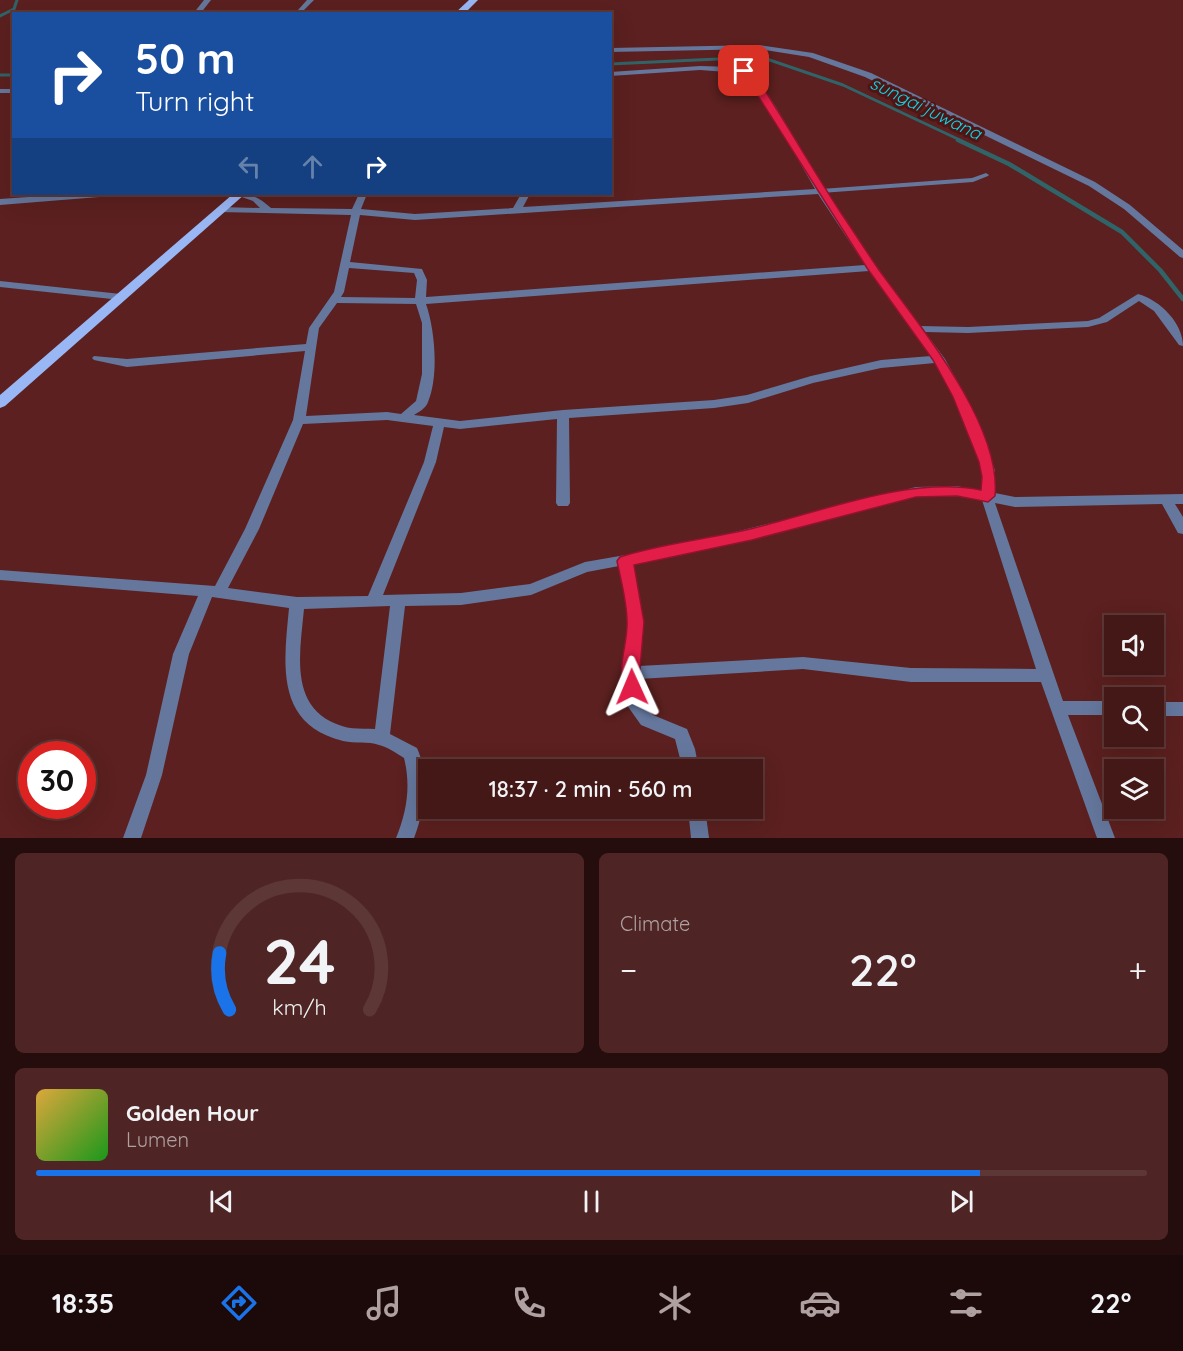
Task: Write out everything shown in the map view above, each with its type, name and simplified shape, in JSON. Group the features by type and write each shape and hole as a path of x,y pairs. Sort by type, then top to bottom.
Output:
{"main road":[{"path":"460,12 474,0"},
{"path":"0,403 240,195"}],"street":[{"path":"198,12 208,0"},
{"path":"300,10 311,0"},
{"path":"612,50 759,46 810,55 868,75 1092,184 1127,207 1183,255"},
{"path":"612,74 710,69 744,71 751,76 821,191 872,268 939,359 960,397 986,462 990,477 988,504 1046,676 1060,708 1106,838"},
{"path":"222,210 356,211 415,217 821,191"},
{"path":"0,202 69,195"},
{"path":"244,195 259,200 268,210"},
{"path":"132,838 154,775 181,654 213,591 252,529 299,420 316,323 335,300 356,211 363,195"},
{"path":"516,211 524,195"},
{"path":"344,265 418,271 422,279 420,301 427,323 428,374 422,403 402,418"},
{"path":"335,300 420,301 872,268"},
{"path":"0,284 121,297"},
{"path":"916,329 989,329 1088,324 1103,320 1138,297 1145,298 1155,306 1183,343"},
{"path":"98,358 127,363 311,347"},
{"path":"299,420 387,416 439,424 738,401 852,370 881,364 939,359"},
{"path":"563,414 563,503"},
{"path":"373,601 430,462 439,424"},
{"path":"0,575 213,591 297,603 461,599 513,593 546,584 585,567 625,561 752,534 916,492 957,490 1015,502 1183,499"},
{"path":"1165,498 1183,529"},
{"path":"625,561 636,622 631,673 632,701 647,720 681,734 688,759"},
{"path":"382,738 398,601"},
{"path":"297,603 292,674 296,700 311,718 340,733 382,738 411,753 418,777 412,820 405,838"},
{"path":"631,673 803,663 911,675 1046,676"},
{"path":"1060,708 1104,708"},
{"path":"1164,709 1183,709"},
{"path":"697,819 700,838"}],"lane":[{"path":"821,191 973,180 986,175"}],"waterway":[{"name":"sungai juwana","path":"0,16 14,9 17,0"},
{"name":"sungai juwana","path":"612,64 761,57 843,85 962,141"},
{"name":"sungai juwana","path":"0,75 12,75"},
{"name":"sungai juwana","path":"958,140 1009,164 1122,232 1160,270 1183,299"}],"route":[{"path":"632,687 631,657 636,622 625,561 752,534 916,492 957,490 988,496 989,470 960,397 939,359 872,268 821,191 772,108 751,76 744,71"}]}
